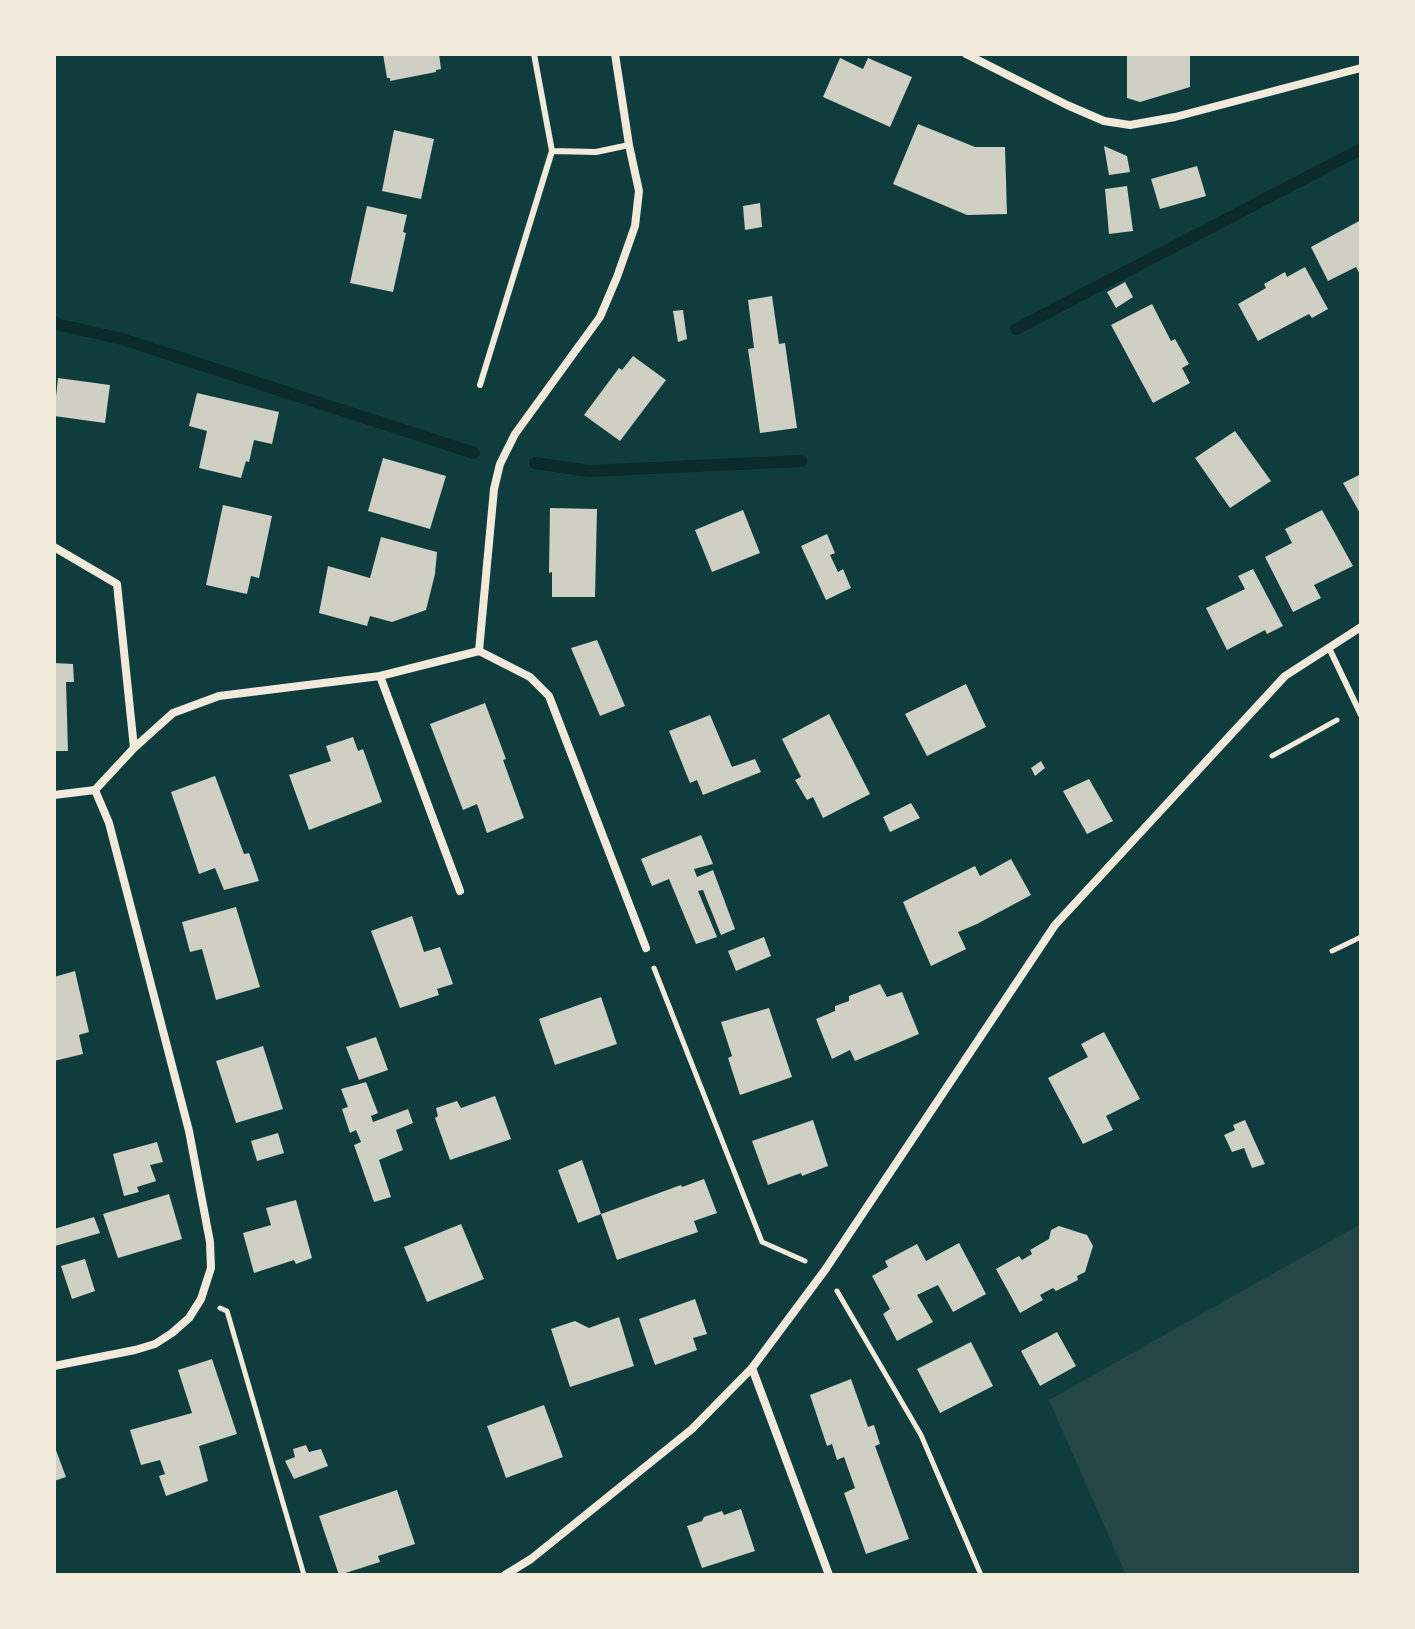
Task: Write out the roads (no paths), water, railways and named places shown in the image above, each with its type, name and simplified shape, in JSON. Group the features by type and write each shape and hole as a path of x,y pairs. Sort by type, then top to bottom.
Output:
{"street":[{"path":"479,651 494,489 500,464 515,434 600,317 635,226 639,191 615,54"},
{"path":"966,54 1067,105 1104,121 1130,125 1175,117 1361,68"},
{"path":"54,547 117,584 134,748"},
{"path":"505,1575 531,1559 692,1429 752,1368 825,1270 1055,925 1285,676 1361,627"},
{"path":"54,795 95,790 134,748 173,713 219,696 380,676 479,651 530,677 549,696 646,948"},
{"path":"380,676 460,891"},
{"path":"54,1366 155,1344 189,1318 201,1299 211,1268 210,1242 189,1131 109,823 95,790"},
{"path":"752,1368 829,1575"}],"lane":[{"path":"480,385 552,151 534,54"},
{"path":"552,151 596,152 629,145"},
{"path":"1329,648 1360,711"}],"waterway":[{"path":"1016,329 1361,149"},
{"path":"54,322 122,339 474,453"},
{"path":"535,463 589,471 801,461"}]}
